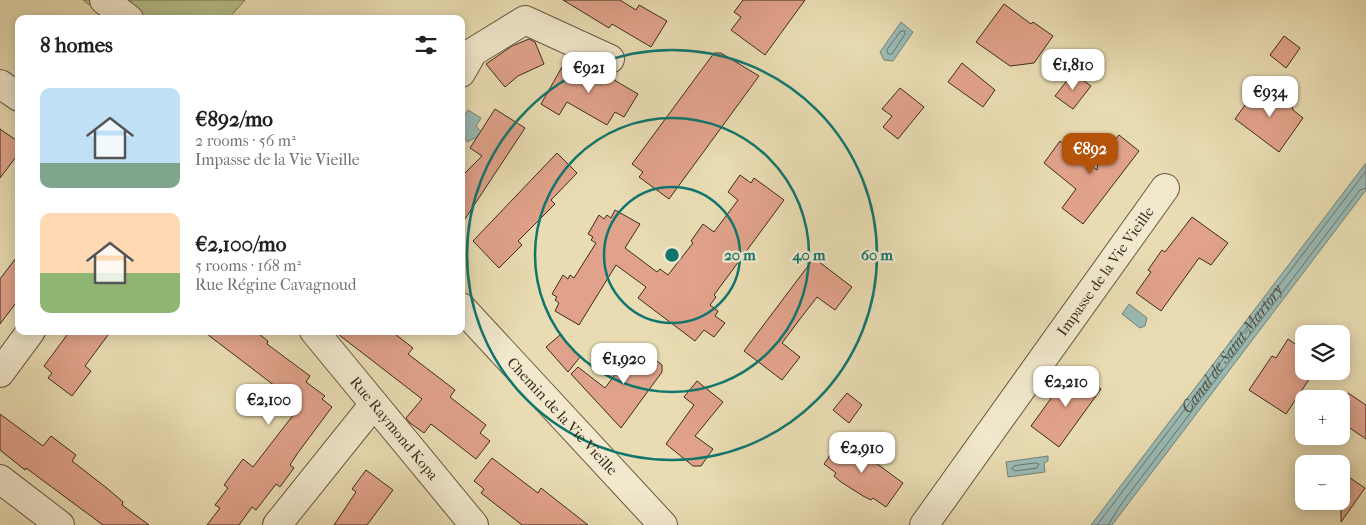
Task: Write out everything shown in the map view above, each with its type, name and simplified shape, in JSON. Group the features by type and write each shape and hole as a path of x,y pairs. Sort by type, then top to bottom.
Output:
{"street":[{"path":"104,0 124,15"},
{"path":"465,66 473,52 525,20 610,59"},
{"path":"0,84 15,94"},
{"name":"Impasse de la Vie Vieille","path":"924,525 1165,188"},
{"name":"Chemin de la Vie Vieille","path":"465,311 663,525"},
{"path":"0,373 28,335"},
{"name":"Rue Raymond Kopa","path":"317,335 474,525"},
{"path":"277,525 374,404"},
{"path":"0,479 60,525"}],"green space":[{"path":"83,0 245,0 232,15 103,15"}],"water":[{"path":"901,22 913,32 893,61 884,60 880,52"},
{"path":"468,110 481,118 476,126 483,134 467,142 465,138 465,115"},
{"name":"Canal de Saint-Martory","path":"1366,163 1366,190 1112,525 1091,525"},
{"path":"1129,304 1147,318 1145,326 1140,328 1122,314"},
{"path":"1048,456 1048,461 1044,463 1045,472 1008,477 1006,462"}],"building":[{"path":"563,0 620,0 636,10 639,5 667,21 651,47 612,24 609,28"},
{"path":"743,0 805,0 765,55 731,30 741,17 734,12"},
{"path":"1004,4 1031,24 1033,22 1053,36 1034,63 1010,66 976,42"},
{"path":"1284,36 1300,48 1286,68 1270,55"},
{"path":"529,39 535,42 544,64 518,76 505,87 486,64 512,46"},
{"path":"714,53 721,53 759,76 669,199 639,177 643,172 632,164"},
{"path":"570,60 607,82 609,77 638,94 624,117 615,112 607,125 567,102 559,115 541,104 562,67 564,69"},
{"path":"962,63 995,90 983,107 948,82"},
{"path":"1073,73 1091,86 1073,109 1055,96"},
{"path":"1271,87 1291,102 1293,110 1303,118 1279,152 1235,119 1253,94"},
{"path":"900,88 924,107 898,139 883,127 892,116 882,109"},
{"path":"495,109 525,128 465,219 465,173 482,156 470,148"},
{"path":"0,129 15,139 15,158 0,178"},
{"path":"1119,135 1139,151 1083,224 1062,208 1076,189 1044,163 1060,141 1097,170 1098,161"},
{"path":"557,153 577,173 551,200 555,204 518,241 522,245 499,268 473,241"},
{"path":"740,175 751,183 754,178 784,200 714,295 716,297 710,305 718,311 715,316 725,323 714,337 704,330 695,341 638,298 646,287 616,265 579,325 555,311 559,303 555,300 557,297 552,294 563,275 568,279 570,275 574,278 596,243 591,240 593,237 588,234 599,215 604,219 607,215 611,218 615,210 640,224 625,248 657,272 660,269 668,275 693,243 691,241 703,224 714,232 738,200 728,192"},
{"path":"1192,217 1228,243 1211,265 1199,258 1161,311 1136,293 1151,272 1148,270 1162,250 1165,252"},
{"path":"814,258 852,287 835,310 817,297 800,319 782,343 800,357 782,380 744,351"},
{"path":"15,259 15,304 0,324 0,279"},
{"path":"67,335 108,335 85,366 91,371 72,396 48,378 52,373 44,366"},
{"path":"208,335 260,335 268,341 267,344 310,376 306,382 325,396 322,399 332,407 297,454 290,465 294,468 280,487 276,484 256,510 252,507 239,525 207,525 220,508 215,505 228,488 224,485 243,459 253,467 294,414 286,408 291,401 274,388 275,386"},
{"path":"339,335 396,335 413,348 408,354 455,390 450,397 486,425 480,433 490,441 476,459 431,424 424,433 410,423 406,418 422,399"},
{"path":"560,335 580,357 568,372 546,347"},
{"path":"1288,339 1295,344 1295,380 1309,380 1302,390 1295,390 1295,400 1286,414 1249,390 1272,356 1276,358"},
{"path":"637,345 662,365 662,372 621,428 571,374 578,367 605,388"},
{"path":"1073,368 1101,389 1059,447 1031,426"},
{"path":"697,381 723,402 695,436 713,449 701,466 693,466 666,444 694,405 684,397"},
{"path":"847,393 862,405 849,423 833,410"},
{"path":"1350,394 1366,405 1366,439 1350,428"},
{"path":"0,414 43,446 51,436 76,455 72,461 123,502 122,505 149,525 103,525 26,468 25,470 0,450"},
{"path":"842,438 903,483 886,507 873,498 871,500 863,496 841,482 834,476 836,473 824,464"},
{"path":"492,458 538,493 541,488 588,525 522,525 481,493 484,489 474,481"},
{"path":"366,470 393,490 367,525 334,525 356,492 352,489"},
{"path":"1350,478 1365,488 1350,509"},
{"path":"1341,510 1349,510 1341,522"}]}
